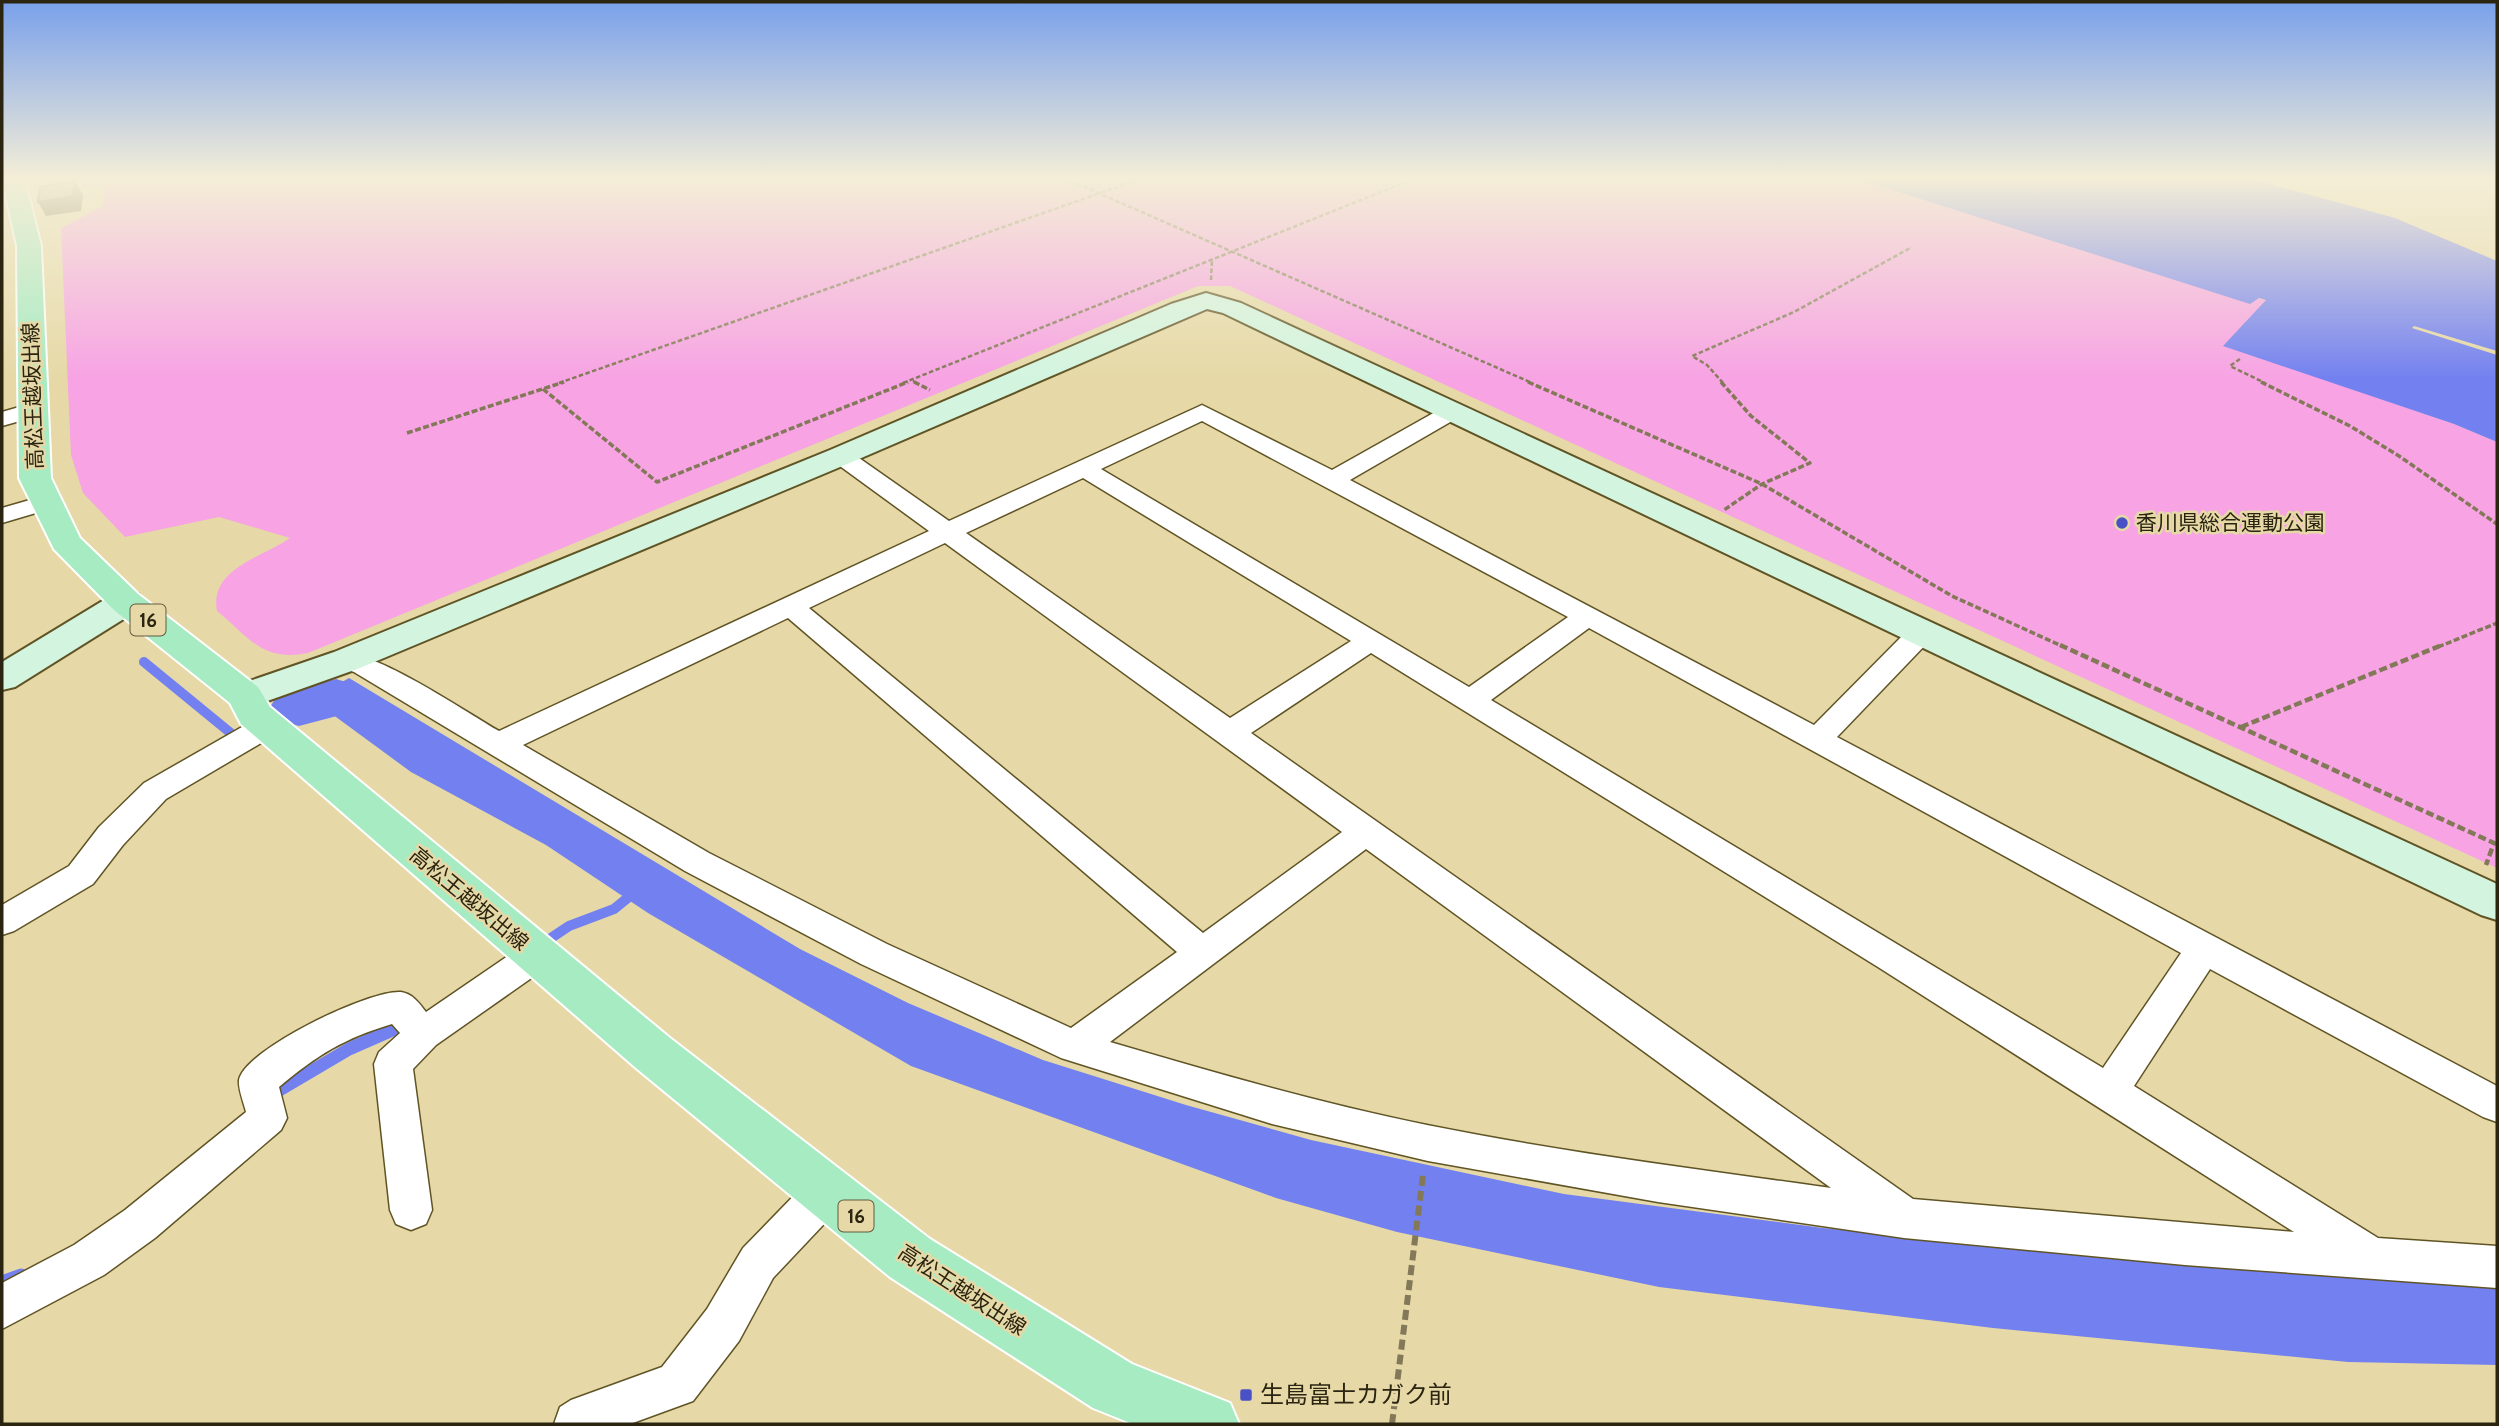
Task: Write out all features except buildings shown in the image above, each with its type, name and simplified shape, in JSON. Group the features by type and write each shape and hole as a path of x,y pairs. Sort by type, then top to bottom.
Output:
{"main road":[{"name":"高松王越坂出線","path":"29,245 18,414 35,478 66,542 126,602 245,696 255,715 267,726 653,1054 910,1258 1114,1387 1185,1420"}],"street":[{"path":"245,696 347,660 841,456 1180,309 1206,302 1232,308 2497,903"},
{"path":"499,744 1202,412 1819,738 2203,950 2497,1105"},
{"path":"1332,480 1445,416 1455,414"},
{"path":"841,456 1905,1218"},
{"path":"1084,469 1471,700 2110,1090 2374,1260"},
{"path":"2,516 47,502"},
{"path":"2,678 126,602"},
{"path":"792,607 1201,952"},
{"path":"1471,700 1586,617"},
{"path":"1819,738 1921,633"},
{"path":"1230,733 1370,641"},
{"path":"347,660 364,665 697,862 874,954 1074,1047 1272,1107 1428,1143 1658,1183 1905,1218 2374,1260 2497,1267"},
{"path":"2,921 81,876 111,836 155,792 267,726"},
{"path":"1074,1047 1366,832"},
{"path":"411,1210 393,1063 412,1021 526,946"},
{"path":"2110,1090 2203,950"},
{"path":"2,1307 89,1260 120,1239 263,1100 299,1047 351,1021 412,1021"},
{"path":"577,1424 587,1416 677,1385 723,1325 758,1263 826,1192"}],"path":[{"path":"407,433 543,389 955,245"},
{"path":"1215,245 1762,484 1952,596 2240,728 2496,840 2482,871"},
{"path":"543,389 657,482 1251,245"},
{"path":"1728,507 1762,484 1810,463 1751,416 1707,365 1692,356 1794,312 1912,247"},
{"path":"1212,260 1212,275"},
{"path":"2240,359 2230,366 2350,426 2399,456 2497,524"},
{"path":"912,380 930,390"},
{"path":"2240,728 2497,623"},
{"path":"1392,1424 1424,1161"}],"shaded area":[{"name":"香川県総合運動公園","path":"62,245 2078,245 2267,301 2224,345 2454,424 2497,442 2497,868 1230,286 1198,286 308,653 292,655 268,651 248,639 217,611 217,596 221,584 230,574 290,538 219,517 125,537 83,493 71,455"}],"water":[{"path":"2064,245 2458,245 2497,261 2497,351 2414,326 2412,328 2497,355 2497,442 2454,424 2223,346 2266,300 2259,298 2250,304"},
{"path":"349,678 800,949 908,1003 1043,1060 1186,1105 1311,1140 1564,1194 1823,1228 2231,1267 2439,1284 2497,1286 2497,1365 2348,1362 1993,1328 1659,1287 1397,1232 1276,1198 911,1066 648,913 546,845 411,772 321,706 314,698"}],"waterway":[{"path":"144,662 238,739"},
{"path":"299,707 336,698"},
{"path":"539,946 569,926 614,909 635,892"},
{"path":"271,1095 349,1049 406,1024"},
{"path":"2,1282 21,1275"}],"place":[{"name":"香川県総合運動公園","path":"2122,523"},
{"name":"生島富士カガク前","path":"1246,1395"}]}
